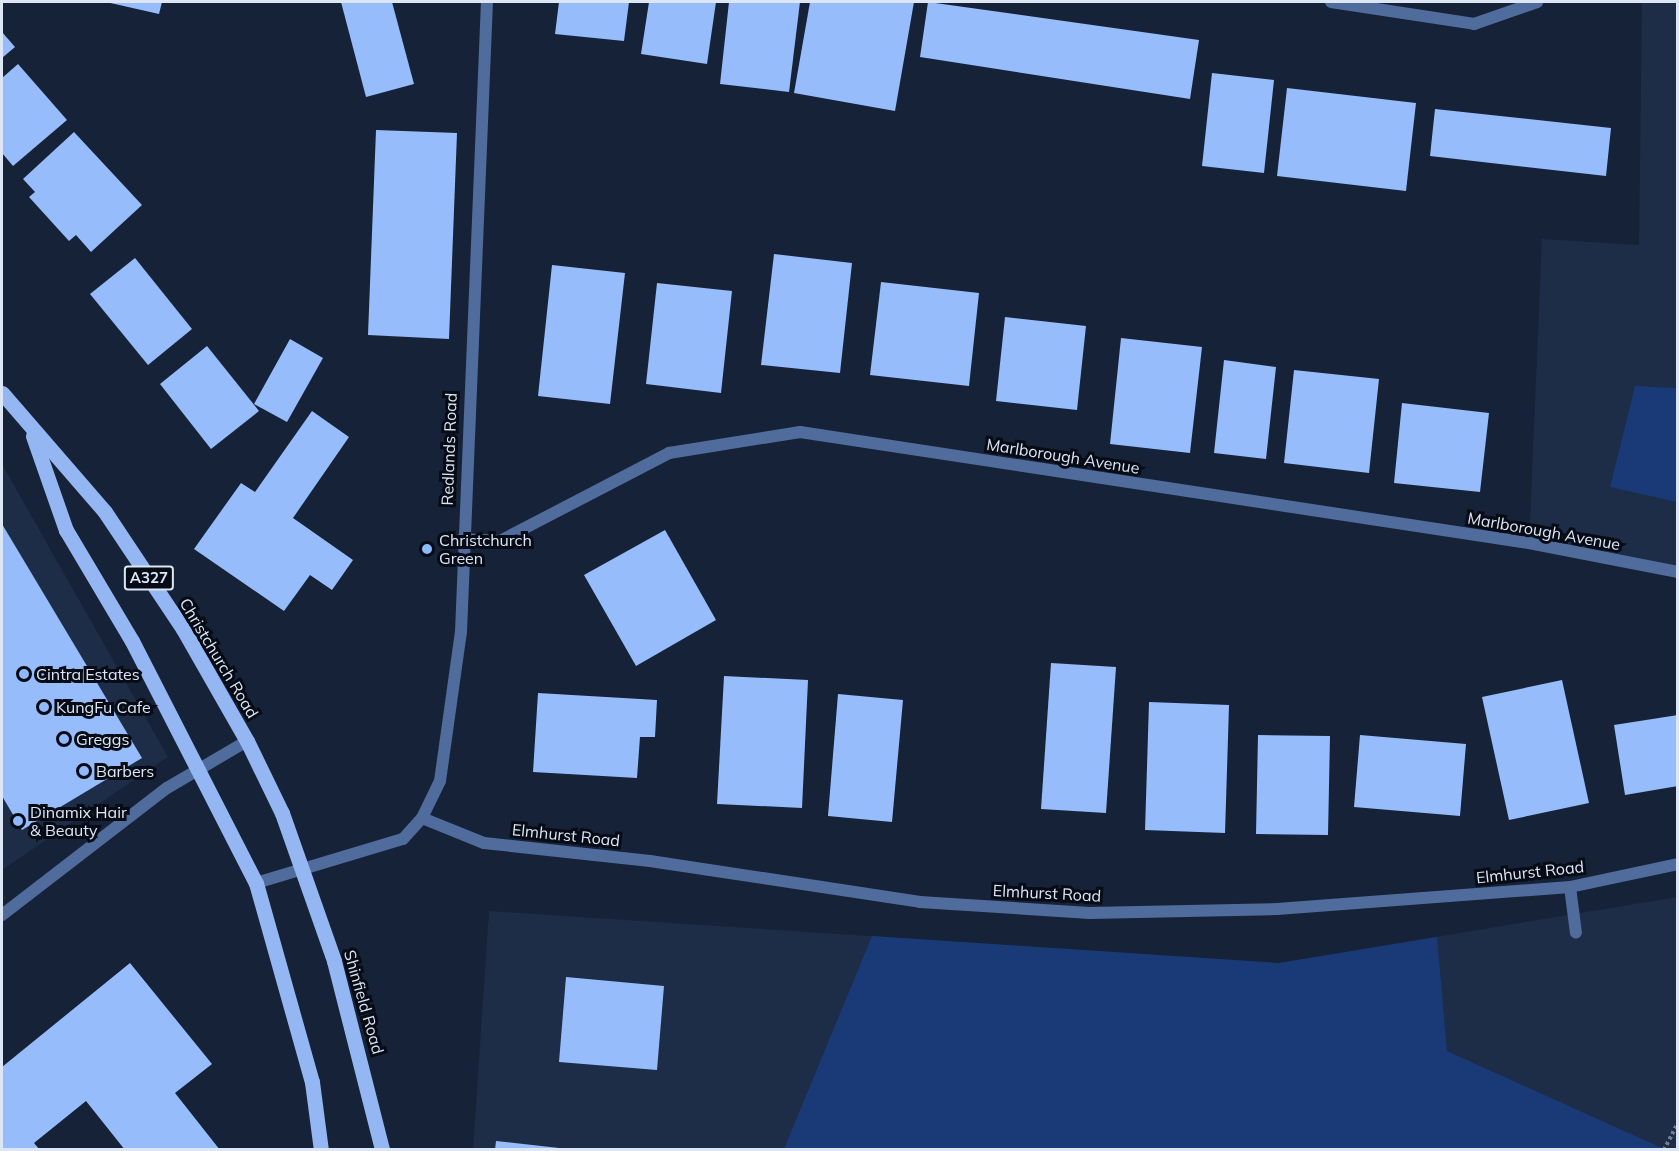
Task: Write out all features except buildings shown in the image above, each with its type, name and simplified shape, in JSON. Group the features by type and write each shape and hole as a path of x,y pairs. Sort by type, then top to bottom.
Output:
{"main road":[{"name":"Christchurch Road","path":"2,393 30,430 105,512 183,629 248,741 302,867"},
{"name":"Christchurch Road","path":"30,430 66,530 198,767 256,883"},
{"name":"Shinfield Road","path":"302,867 343,991 382,1149"},
{"name":"A327","path":"256,883 312,1082 321,1149"}],"street":[{"name":"Redlands Road","path":"256,883 302,867 403,839 422,818 440,781 455,702 487,2"},
{"path":"1331,2 1474,24 1537,2"},
{"name":"Marlborough Avenue","path":"462,539 500,541 669,453 800,432 1529,543 1677,572"},
{"path":"2,915 198,767 248,741"},
{"name":"Elmhurst Road","path":"422,818 484,843 650,861 920,902 1090,913 1276,909 1570,887 1677,864"},
{"path":"1570,887 1576,933"}],"path":[{"path":"1664,1149 1677,1124"}],"shaded area":[{"path":"1642,2 1677,2 1677,572 1529,543 1542,239 1639,245"},
{"path":"1635,386 1677,388 1677,502 1610,487"},
{"path":"2,464 168,757 2,870"},
{"path":"1677,897 1677,1149 473,1150 489,911 1279,963"},
{"path":"872,936 1279,963 1437,937 1447,1051 1664,1149 784,1149"}],"place":[{"name":"Christchurch Green","path":"427,549"},
{"name":"Cintra Estates","path":"24,674"},
{"name":"KungFu Cafe","path":"44,707"},
{"name":"Greggs","path":"64,739"},
{"name":"Barbers","path":"84,771"},
{"name":"Dinamix Hair & Beauty","path":"18,821"}]}
